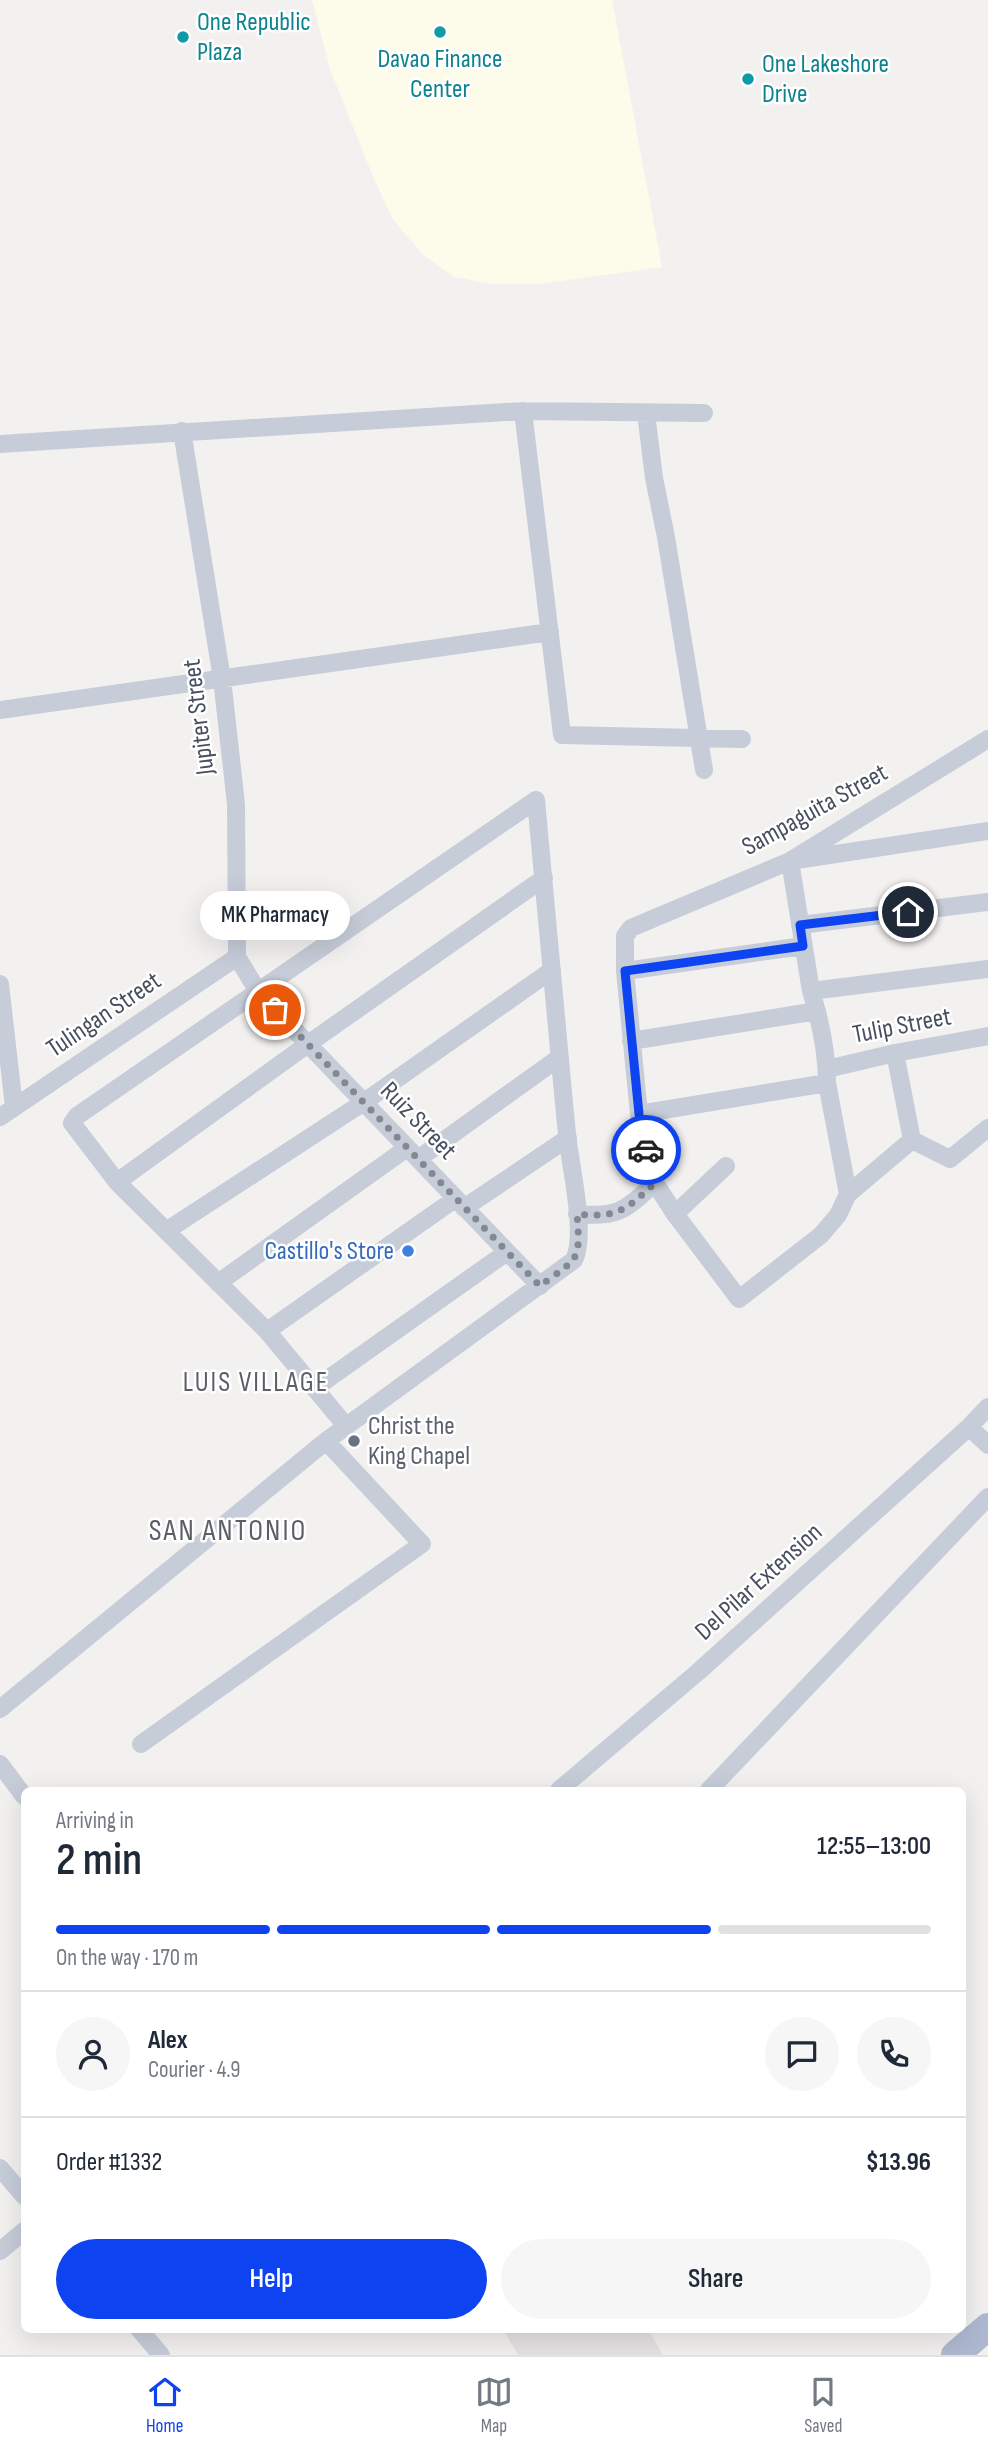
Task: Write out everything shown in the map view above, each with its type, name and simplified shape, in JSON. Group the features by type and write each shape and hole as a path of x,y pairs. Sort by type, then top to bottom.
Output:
{"main road":[{"path":"955,2355 988,2327"}],"street":[{"path":"523,411 562,735 742,739"},
{"path":"0,444 523,411 704,413"},
{"path":"646,413 654,478 704,770"},
{"name":"Jupiter Street","path":"182,431 222,678 237,822 237,957"},
{"path":"0,710 550,632"},
{"name":"Sampaguita Street","path":"625,971 625,936 631,928 790,860 988,739"},
{"path":"0,1709 326,1441 574,1260 579,1247 577,1214 536,800 77,1116 72,1124 117,1182 267,1331 346,1426"},
{"path":"848,1194 790,860 988,831"},
{"path":"117,1182 307,1044 544,878"},
{"path":"800,925 988,902"},
{"path":"803,946 625,971 639,1114 648,1163 655,1183 739,1299 821,1235 838,1215 848,1194 912,1140"},
{"path":"237,957 259,993"},
{"name":"Tulingan Street","path":"7,1112 237,957"},
{"path":"811,991 988,969"},
{"path":"166,1231 364,1102 552,970"},
{"path":"0,984 7,1112"},
{"name":"Ruiz Street","path":"259,993 540,1286"},
{"path":"631,1041 817,1011"},
{"name":"Tulip Street","path":"639,1114 827,1076 895,1053 988,1036"},
{"path":"895,1053 912,1140"},
{"path":"218,1283 560,1057"},
{"path":"912,1140 950,1159 988,1128"},
{"path":"267,1331 460,1203 568,1138"},
{"path":"675,1214 726,1166"},
{"path":"577,1214 602,1216 614,1213 633,1203 655,1183"},
{"path":"315,1388 508,1252"},
{"name":"Del Pilar Extension","path":"563,1787 708,1663 988,1407"},
{"path":"969,1427 988,1445"},
{"path":"141,1744 422,1544 326,1441"},
{"path":"712,1787 988,1497"},
{"path":"0,1764 21,1792"},
{"path":"0,2168 21,2192"},
{"path":"0,2251 21,2234"},
{"path":"142,2333 161,2355"}],"shaded area":[{"path":"312,0 612,0 662,267 539,284 493,284 454,277 422,254 393,219 374,179 330,69"},
{"path":"505,2333 650,2333 663,2355 518,2355"}],"way so far":[{"path":"275,1010 540,1286 574,1260 579,1247 577,1214 602,1216 614,1213 633,1203 655,1183 646,1150"}],"place":[{"name":"Davao Finance Center","path":"440,32"},
{"name":"One Republic Plaza","path":"183,37"},
{"name":"One Lakeshore Drive","path":"748,79"},
{"name":"MK Pharmacy","path":"275,1010"},
{"name":"Castillo's Store","path":"408,1251"},
{"name":"Christ the King Chapel","path":"354,1441"}],"district":[{"name":"LUIS VILLAGE","path":"256,1382"},
{"name":"SAN ANTONIO","path":"228,1531"}],"route":[{"path":"646,1150 639,1114 625,971 803,946 800,925 908,912"}]}
